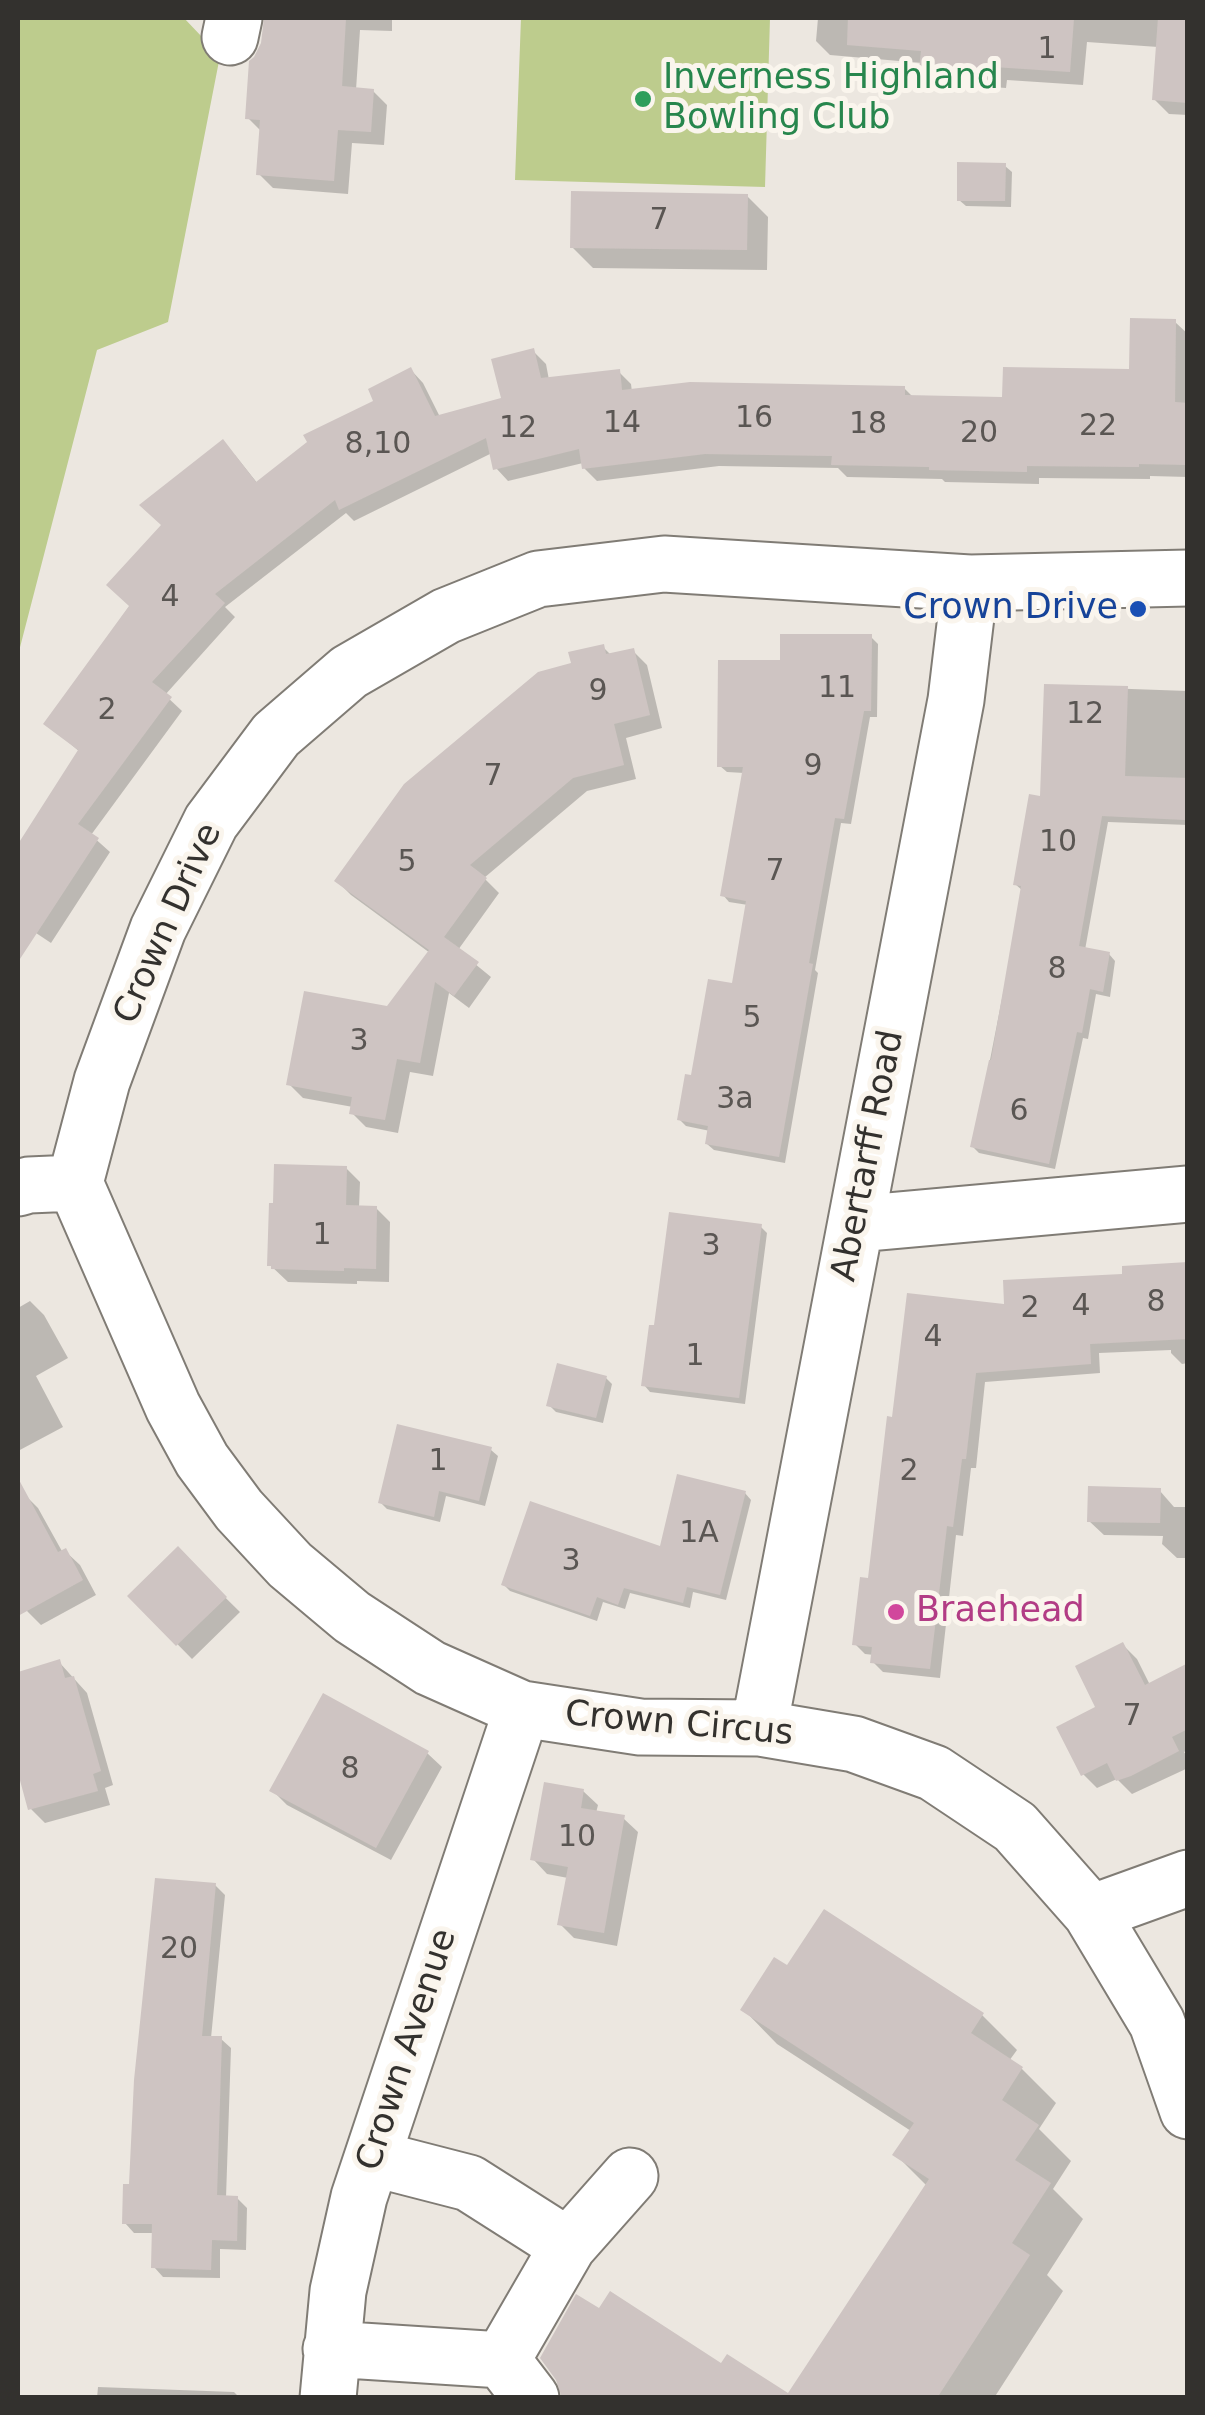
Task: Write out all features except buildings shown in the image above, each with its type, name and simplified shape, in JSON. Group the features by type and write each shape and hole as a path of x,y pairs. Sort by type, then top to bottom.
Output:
{"street":[{"name":"Crown Drive","path":"75,1183 102,1081 158,929 211,822 276,735 349,672 446,616 538,578 664,564 970,583 1188,578"},
{"name":"Abertarff Road","path":"759,1728 956,700 970,583"},
{"path":"18,1188 75,1183"},
{"name":"Crown Circus","path":"75,1183 173,1407 202,1460 290,1565 352,1617 430,1668 522,1709 640,1728 759,1728 854,1744 934,1774 1015,1828 1091,1913 1156,2024 1188,2111"},
{"path":"856,1224 1188,1194"},
{"name":"Crown Avenue","path":"330,2373 338,2291 359,2197 522,1709"},
{"path":"1091,1913 1188,1878"},
{"path":"372,2158 470,2183 568,2246"},
{"path":"330,2373 516,2379 568,2246 630,2176"}],"green space":[{"path":"18,18 184,18 220,56 168,322 97,350 18,655"},
{"name":"Inverness Highland Bowling Club","path":"521,18 770,18 765,187 515,180"}],"place":[{"name":"Inverness Highland Bowling Club","path":"643,99"},
{"name":"Crown Drive","path":"1138,609"},
{"name":"Braehead","path":"896,1612"}]}
